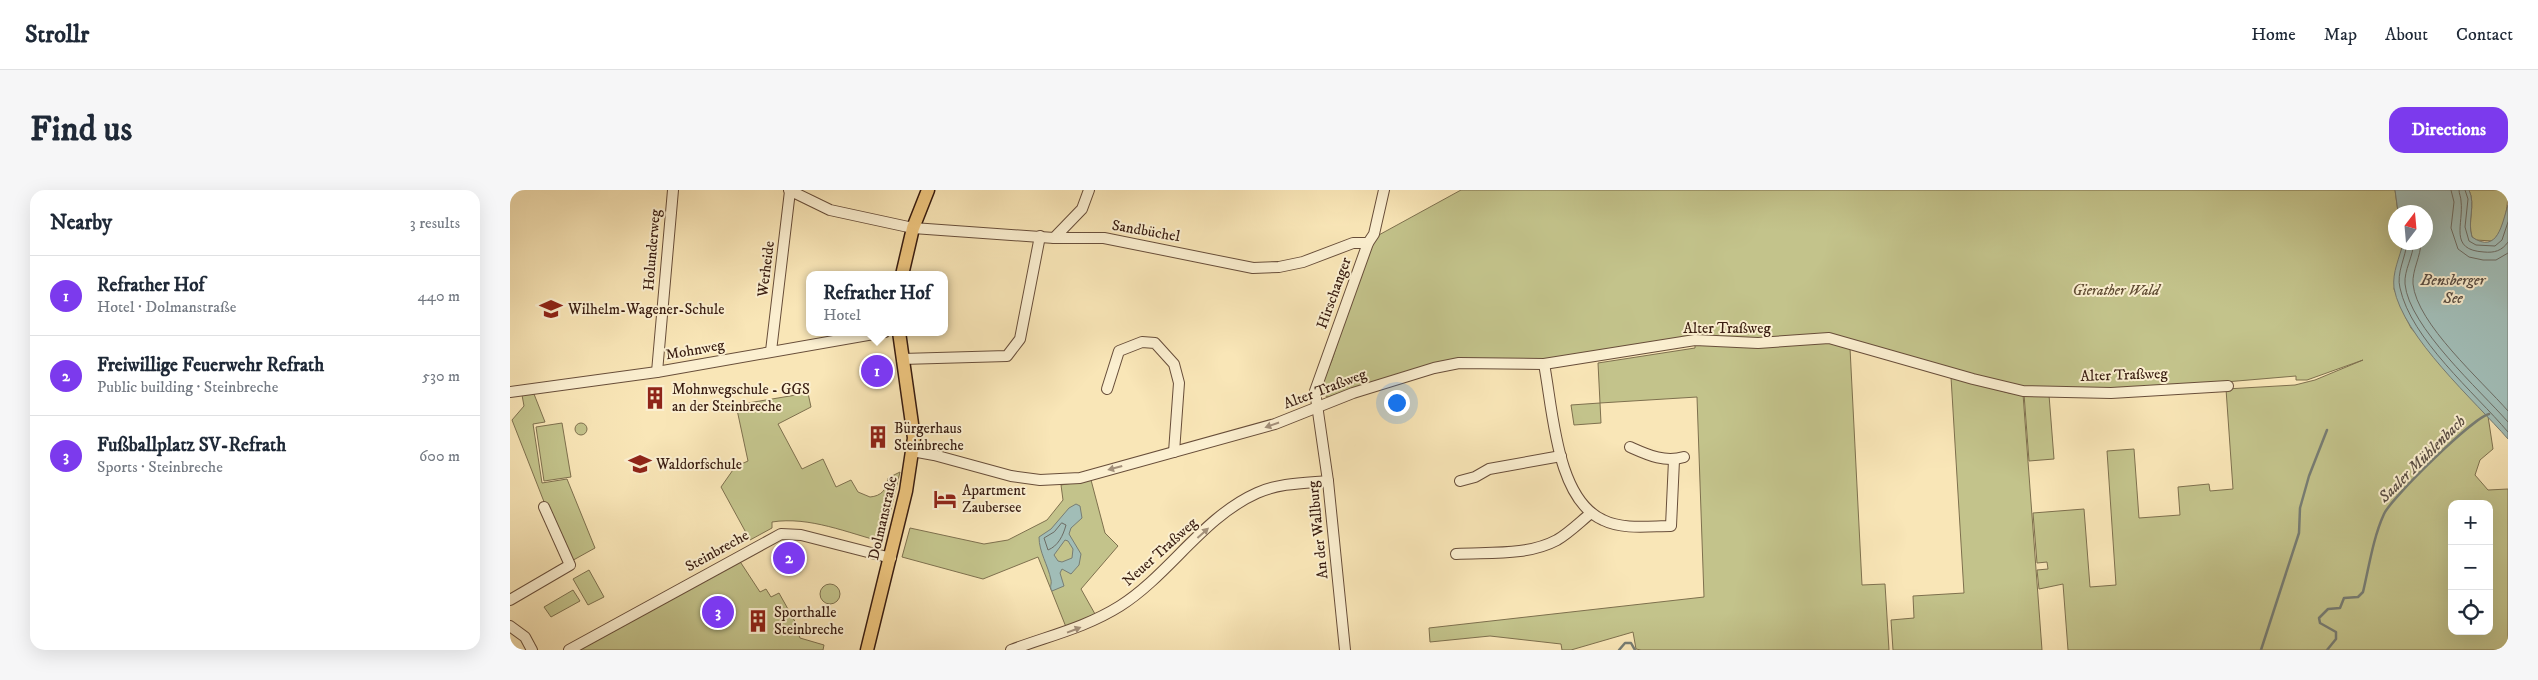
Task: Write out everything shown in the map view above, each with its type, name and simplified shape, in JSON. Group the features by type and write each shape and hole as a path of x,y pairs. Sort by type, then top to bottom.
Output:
{"main road":[{"path":"903,271 913,228 928,190"},
{"name":"Dolmanstraße","path":"867,650 891,558 906,491 912,451 913,424 899,336"}],"street":[{"name":"Holunderweg","path":"657,372 673,190"},
{"name":"Sandbüchel","path":"789,190 830,210 913,228 1054,238 1104,238 1265,268 1303,262 1353,243 1368,243"},
{"name":"Werheide","path":"771,351 789,190"},
{"path":"1054,238 1082,209 1089,190"},
{"name":"Hirschanger","path":"1317,407 1315,391 1368,243 1374,234 1384,190"},
{"path":"902,359 1008,356 1020,339 1040,236"},
{"name":"Mohnweg","path":"510,392 657,372 860,336"},
{"name":"Alter Traßweg","path":"912,451 934,455 1011,476 1040,480 1080,478 1275,424 1353,392 1434,368 1459,363 1544,364 1695,340 1758,343 1829,338 2009,389 2111,393 2228,386"},
{"path":"1107,389 1119,351 1142,342 1156,342 1174,364 1179,383 1174,452"},
{"path":"1544,364 1564,472 1572,491 1591,513 1603,521 1619,525 1671,526 1679,458 1652,457 1630,447"},
{"name":"An der Wallburg","path":"1317,407 1328,481 1345,650"},
{"path":"1460,481 1475,477 1489,469 1561,456"},
{"name":"Neuer Traßweg","path":"1010,650 1079,628 1120,606 1233,507 1258,493 1280,486 1328,481"},
{"path":"510,600 570,566 544,506"},
{"path":"1456,554 1522,552 1546,545 1558,540 1591,513"},
{"name":"Steinbreche","path":"569,650 781,534 801,534 891,558"},
{"path":"510,626 525,638 532,650"}],"green space":[{"name":"Gierather Wald","path":"1461,190 2395,190 2397,205 2388,205 2388,250 2402,250 2394,289 2411,328 2488,416 2493,449 2480,460 2475,475 2488,490 2508,489 2508,650 2068,650 2063,584 2039,589 2037,570 2048,569 2047,562 2037,563 2033,513 2084,509 2090,587 2116,585 2107,451 2134,449 2139,518 2180,515 2178,487 2209,484 2210,491 2233,489 2226,389 2295,385 2315,380 2363,360 2307,380 2296,380 2296,376 2119,391 2010,386 1830,334 1764,342 1696,335 1553,361 1484,360 1385,378 1328,397 1322,394 1320,389 1332,360 1369,244 1377,236"},
{"path":"2469,190 2508,190 2503,225 2492,241 2476,240 2472,237 2470,225 2472,201"},
{"path":"1830,342 1850,348 1862,585 1885,584 1889,650 1641,650 1636,649 1633,632 1571,650 1562,650 1561,644 1490,636 1430,642 1429,628 1704,597 1697,397 1600,403 1598,363 1695,348 1695,343"},
{"path":"1951,377 2009,393 2023,394 2042,650 1893,650 1891,620 1914,618 1913,596 1964,593"},
{"path":"808,393 811,407 778,424 802,469 823,459 836,487 851,480 858,492 870,497 880,494 885,489 888,478 900,472 883,542 828,526 800,521 772,522 772,528 750,540 721,487 735,467 748,461 736,405"},
{"path":"534,394 545,422 533,424 542,483 567,479 595,548 568,563 512,420 524,406 522,395"},
{"path":"2024,394 2049,395 2054,459 2029,461"},
{"path":"1600,403 1601,423 1574,425 1571,405"},
{"path":"562,423 571,477 544,481 536,427"},
{"path":"579,423 583,423 587,429 583,435 579,435 575,431 575,427"},
{"path":"1091,480 1105,533 1118,546 1081,589 1095,614 1066,627 1038,557 983,579 902,557 910,528 984,544 1008,540 1047,520 1063,500 1061,485"},
{"path":"739,560 760,592 766,589 771,597 779,593 798,627 796,628 800,638 824,645 823,650 578,650"},
{"path":"589,570 604,597 588,605 573,579"},
{"path":"830,584 837,587 840,594 837,601 830,604 823,601 820,594 823,587"},
{"path":"573,590 580,601 551,617 544,607"}],"water":[{"name":"Bensberger See","path":"2395,190 2469,190 2472,201 2470,225 2472,237 2481,242 2488,242 2493,240 2498,234 2508,205 2508,439 2442,368 2411,327 2400,307 2394,288 2394,276 2401,250 2433,250 2433,205 2397,205"},
{"path":"1076,504 1080,506 1082,518 1071,528 1069,534 1081,554 1079,565 1071,574 1062,569 1060,573 1064,586 1052,591 1048,569 1040,548 1039,537 1051,529 1069,508","holes":["1065,540 1068,541 1073,549 1072,558 1062,562 1058,561 1054,555"]}],"waterway":[{"name":"Saaler Mühlenbach","path":"2327,650 2336,639 2336,632 2320,623 2319,618 2328,609 2340,608 2344,598 2358,597 2363,592 2377,533 2384,514 2390,505 2416,476 2451,443 2489,414"},
{"path":"2261,650 2299,533 2300,508 2309,476 2327,430"},
{"name":"Saaler Mühlenbach","path":"1619,650 1625,643 1631,643 1635,650"}],"place":[{"name":"Wilhelm-Wagener-Schule","path":"551,309"},
{"name":"Refrather Hof","path":"877,371"},
{"name":"Mohnwegschule - GGS an der Steinbreche","path":"655,398"},
{"name":"Bürgerhaus Steinbreche","path":"878,437"},
{"name":"Waldorfschule","path":"640,464"},
{"name":"Apartment Zaubersee","path":"945,499"},
{"name":"Freiwillige Feuerwehr Refrath","path":"789,558"},
{"name":"Fußballplatz SV-Refrath","path":"718,612"},
{"name":"Sporthalle Steinbreche","path":"758,621"}]}
